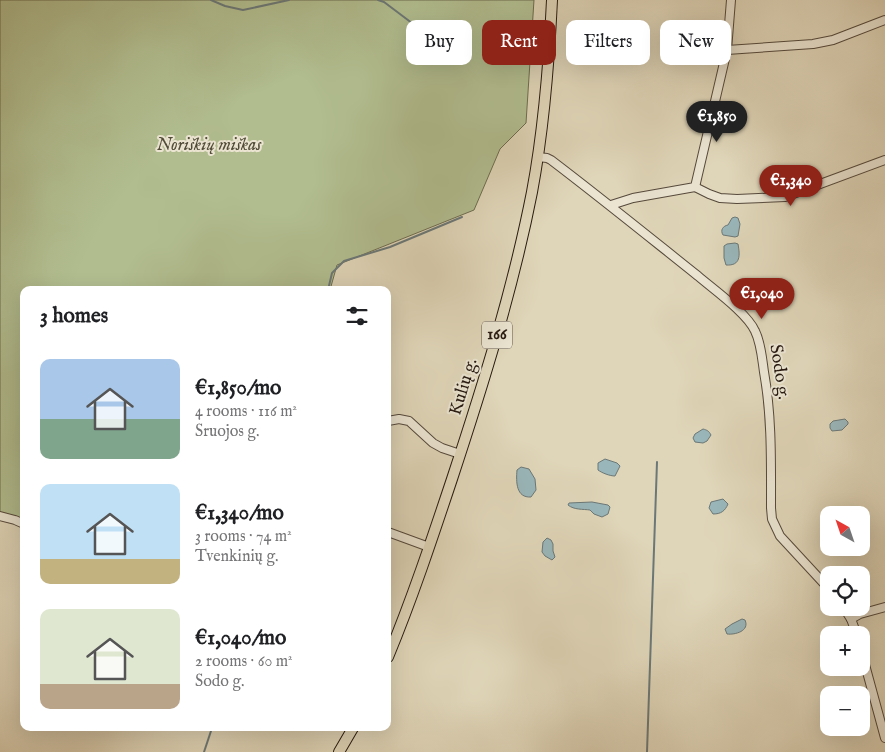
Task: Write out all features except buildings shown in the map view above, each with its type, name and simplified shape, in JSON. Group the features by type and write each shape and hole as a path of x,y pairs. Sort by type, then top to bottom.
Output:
{"main road":[{"name":"Kulių g.","path":"391,650 403,622 429,547 504,312 538,157 548,68 552,0"},
{"path":"339,752 351,731"}],"street":[{"path":"729,20 731,0"},
{"path":"731,50 813,44 833,40 885,20"},
{"path":"694,187 723,65"},
{"name":"Sodo g.","path":"538,157 551,160 610,205 720,295 745,317 755,331 762,356 769,397 772,519 780,536 820,579"},
{"path":"610,205 633,198 694,187 720,198 785,197 885,160"},
{"path":"391,420 399,419 409,422 433,443 460,454"},
{"path":"0,516 20,522"},
{"path":"391,533 429,547"},
{"path":"851,619 860,614 885,607"},
{"path":"849,616 854,626"},
{"path":"868,676 885,738"}],"green space":[{"name":"Noriškių miškas","path":"0,0 534,0 533,20 482,20 482,65 530,65 526,123 500,149 474,210 337,265 331,286 20,286 20,522 0,514"}],"water":[{"path":"732,218 738,218 740,224 738,236 723,235 722,228 728,225"},
{"path":"738,244 739,252 737,262 726,265 724,246"},
{"path":"845,419 848,424 842,430 832,431 830,424 833,421"},
{"path":"703,429 711,435 703,443 695,442 693,438 695,434"},
{"path":"605,459 620,466 615,476 598,470 598,463"},
{"path":"521,467 529,469 535,479 536,490 531,497 522,495 518,488 517,470"},
{"path":"723,499 728,504 726,509 720,513 713,514 709,508 711,502"},
{"path":"592,502 608,505 610,507 608,514 602,517 590,510 576,509 568,505 569,503"},
{"path":"547,538 553,544 555,557 552,560 542,552 543,542"},
{"path":"742,619 745,620 746,624 744,630 734,634 727,634 725,629"}],"waterway":[{"path":"211,0 225,6 243,10 289,0"},
{"path":"378,0 384,2 408,20"},
{"path":"329,286 332,273 344,261 390,247 462,217"},
{"path":"647,752 657,462"},
{"path":"204,752 211,731"}]}
